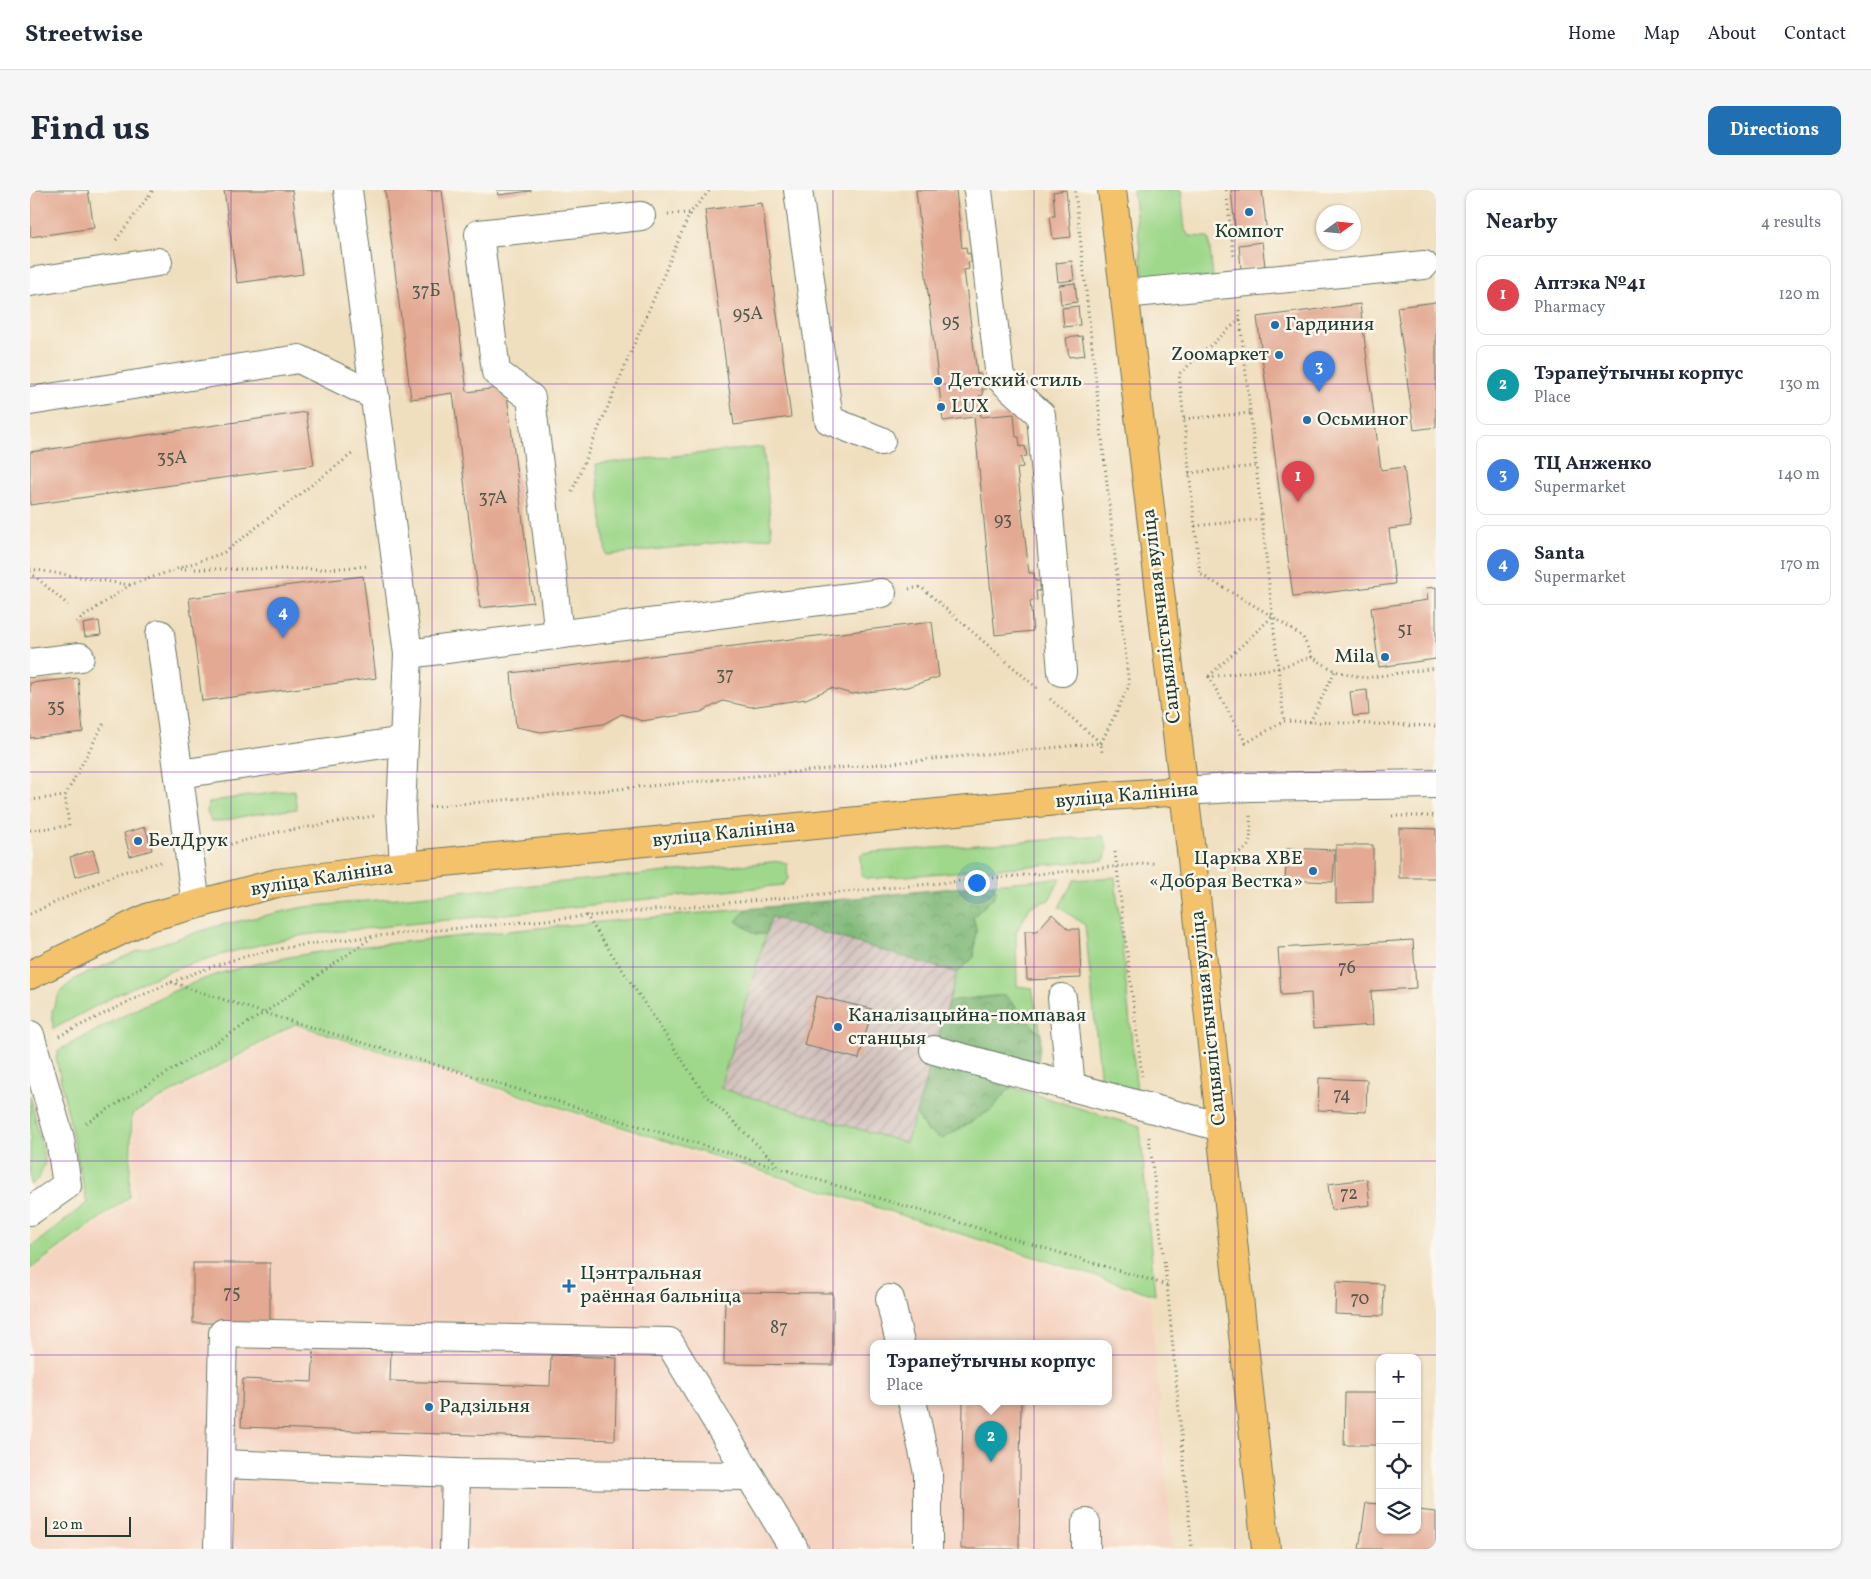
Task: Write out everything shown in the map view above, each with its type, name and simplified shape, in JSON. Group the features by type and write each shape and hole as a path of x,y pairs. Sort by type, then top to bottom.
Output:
{"main road":[{"name":"Сацыялістычная вуліца","path":"1112,190 1183,791 1266,1549"},
{"name":"вуліца Калініна","path":"30,975 149,917 277,883 404,866 1088,798 1183,791"}],"street":[{"path":"348,190 408,654 401,810 404,866"},
{"path":"798,190 828,420 882,441"},
{"path":"978,190 1000,378 1041,415 1062,672"},
{"path":"559,634 531,398 496,372 480,234 641,216"},
{"path":"30,282 158,262"},
{"path":"1124,294 1424,265"},
{"path":"30,401 299,359 375,396"},
{"path":"408,654 882,593"},
{"path":"160,634 196,905"},
{"path":"30,662 80,657"},
{"path":"179,774 404,741"},
{"name":"вуліца Калініна","path":"1183,791 1249,787 1436,784"},
{"path":"1062,998 1071,1087"},
{"path":"30,1211 67,1186 60,1139 32,1042"},
{"path":"934,1050 1221,1127"},
{"path":"890,1299 899,1340"},
{"path":"218,1549 223,1333 669,1342 794,1549"},
{"path":"913,1405 928,1473 928,1549"},
{"path":"220,1464 456,1473 750,1476"},
{"path":"454,1549 456,1473"}],"path":[{"path":"93,272 153,190"},
{"path":"572,492 690,213 710,190"},
{"path":"1075,190 1130,686 1101,743 1102,752"},
{"path":"1226,190 1284,721"},
{"path":"641,216 690,213"},
{"path":"1240,319 1179,374 1200,574 1272,616 1303,637 1312,657 1335,671 1365,678 1436,668"},
{"path":"1184,419 1250,413"},
{"path":"76,622 130,585 223,553 380,433"},
{"path":"1189,472 1256,466"},
{"path":"1195,526 1262,519"},
{"path":"177,569 327,569 396,565"},
{"path":"30,570 130,585"},
{"path":"30,570 68,605"},
{"path":"882,593 921,587 1041,691"},
{"path":"1208,677 1272,616"},
{"path":"1208,677 1278,668 1312,657"},
{"path":"1310,722 1335,671"},
{"path":"1208,677 1246,742 1284,721 1436,726"},
{"path":"1048,698 1101,743"},
{"path":"30,830 69,826 65,796 105,721"},
{"path":"30,914 119,873 273,833 401,810 1101,743"},
{"path":"30,800 65,796"},
{"path":"1215,856 1241,853 1248,847 1251,836 1250,810"},
{"path":"1115,852 1167,1285 1192,1549"},
{"path":"32,1042 170,982 233,960 283,949 375,936 586,915 1117,868 1154,863"},
{"path":"586,915 704,1093 781,1168"},
{"path":"60,1139 264,1012 375,936"},
{"path":"170,982 1167,1285"}],"shaded area":[{"path":"771,917 957,973 907,1144 720,1088"},
{"name":"Цэнтральная раённая бальніца","path":"297,1027 1150,1299 1173,1549 30,1549 30,1273 134,1198 135,1116"}],"green space":[{"path":"1133,190 1181,190 1185,230 1189,236 1207,237 1209,239 1213,278 1150,281 1143,274"},
{"path":"763,447 772,537 606,555 596,464"},
{"path":"294,790 297,809 250,815 222,821 211,821 207,812 209,803 219,800"},
{"path":"1103,836 1107,848 1104,860 868,879 861,876 860,857 863,853"},
{"path":"781,861 787,864 788,879 783,885 304,935 218,956 176,969 114,996 53,1029 52,1011 60,992 76,978 138,951 217,926 304,907"},
{"path":"1115,877 1137,1092 1101,1082 1085,925 1059,907 1074,880"},
{"path":"1061,878 1049,900 1031,906 1016,932 1017,986 1032,988 1041,1035 1004,995 949,1001 957,973 974,957 976,929 973,917 994,897 996,890 992,884"},
{"path":"992,884 996,890 994,897 973,917 976,929 974,957 957,973 771,917 766,934 756,934 736,921 747,909"},
{"path":"747,909 736,921 756,934 766,934 720,1088 906,1143 916,1113 926,1130 991,1110 1011,1087 1140,1127 1155,1295 295,1024 132,1114 129,1197 30,1269 30,1248 87,1203 56,1058 59,1050 136,1010 195,982 215,975 242,967 296,956 352,948 513,931"},
{"path":"1005,995 1041,1035 1038,1065 1011,1087 991,1110 942,1139 926,1130 916,1113 949,1001"},
{"path":"30,1095 45,1162 39,1178 30,1185"}],"building":[{"path":"30,190 88,190 94,228 30,237"},
{"path":"224,190 292,190 303,274 237,283"},
{"path":"385,190 442,190 467,392 506,387 533,602 480,608 453,393 411,399"},
{"path":"497,190 531,190 531,191 498,195"},
{"path":"916,190 956,190 962,248 966,247 967,254 970,253 972,262 968,262 969,269 964,270 977,374 981,374 982,381 986,381 987,389 982,389 983,395 979,396 981,417 1014,414 1016,437 1019,437 1020,447 1025,446 1027,456 1021,457 1023,467 1017,468 1029,573 1034,573 1035,581 1040,581 1040,591 1036,591 1037,600 1030,601 1033,631 995,635 974,417 943,421"},
{"path":"1066,190 1071,237 1053,239 1050,216 1055,216 1053,192"},
{"name":"Компот","path":"1231,190 1262,190 1267,234 1236,237"},
{"path":"762,203 791,417 734,425 705,210"},
{"path":"1262,242 1265,266 1241,269 1239,245"},
{"path":"1072,261 1074,280 1058,282 1056,263"},
{"path":"1075,283 1077,302 1061,304 1059,285"},
{"path":"1436,302 1436,427 1414,430 1397,307"},
{"path":"1360,304 1381,470 1404,467 1411,526 1389,529 1395,584 1293,597 1257,317"},
{"path":"1078,306 1080,325 1064,327 1062,308"},
{"path":"1082,336 1085,355 1069,357 1066,338"},
{"path":"306,412 314,465 30,505 30,452"},
{"path":"363,576 376,678 202,701 189,598"},
{"path":"1436,587 1436,659 1379,667 1371,608 1428,600 1426,588"},
{"path":"99,621 101,635 85,637 83,624"},
{"path":"932,622 939,677 907,687 852,694 831,688 806,699 751,707 723,701 701,712 642,721 622,714 603,724 541,732 516,727 511,673"},
{"path":"78,678 83,732 30,738 30,683"},
{"path":"1367,690 1369,715 1353,716 1350,692"},
{"name":"БелДрук","path":"145,827 152,850 130,856 124,833"},
{"path":"1399,828 1436,829 1436,878 1399,878"},
{"path":"1336,845 1373,845 1373,902 1336,903"},
{"path":"1287,848 1335,850 1333,882 1285,880"},
{"path":"93,850 99,870 75,877 70,857"},
{"path":"1052,914 1068,929 1079,929 1081,978 1027,980 1025,931 1037,931"},
{"path":"1413,940 1416,988 1371,991 1373,1025 1313,1029 1311,993 1281,995 1278,948"},
{"name":"Каналізацыйна-помпавая станцыя","path":"816,996 872,1009 859,1059 804,1045"},
{"path":"1319,1078 1367,1080 1366,1112 1318,1110"},
{"path":"1367,1179 1370,1205 1331,1210 1328,1184"},
{"path":"193,1263 270,1263 270,1323 193,1323"},
{"path":"1336,1282 1384,1284 1383,1316 1335,1314"},
{"path":"725,1292 833,1293 833,1365 724,1364"},
{"name":"Радзільня","path":"314,1349 391,1351 390,1381 550,1386 551,1355 617,1358 615,1440 241,1427 243,1379 312,1382"},
{"path":"1345,1393 1376,1393 1376,1445 1344,1445"},
{"path":"963,1405 1021,1405 1019,1549 961,1549"},
{"path":"1366,1503 1376,1504 1376,1534 1421,1534 1421,1510 1436,1512 1436,1549 1359,1549"}],"place":[{"name":"Компот","path":"1249,212"},
{"name":"Гардиния","path":"1275,325"},
{"name":"Zooмаркет","path":"1279,355"},
{"name":"Детский стиль","path":"938,381"},
{"name":"ТЦ Анженко","path":"1319,392"},
{"name":"LUX","path":"941,407"},
{"name":"Осьминог","path":"1307,420"},
{"name":"Аптэка №41","path":"1298,502"},
{"name":"Santa","path":"283,638"},
{"name":"Mila","path":"1385,657"},
{"name":"БелДрук","path":"138,841"},
{"name":"Царква ХВЕ «Добрая Вестка»","path":"1313,871"},
{"name":"Каналізацыйна-помпавая станцыя","path":"838,1027"},
{"name":"Цэнтральная раённая бальніца","path":"569,1286"},
{"name":"Радзільня","path":"429,1407"},
{"name":"Тэрапеўтычны корпус","path":"991,1462"}]}
